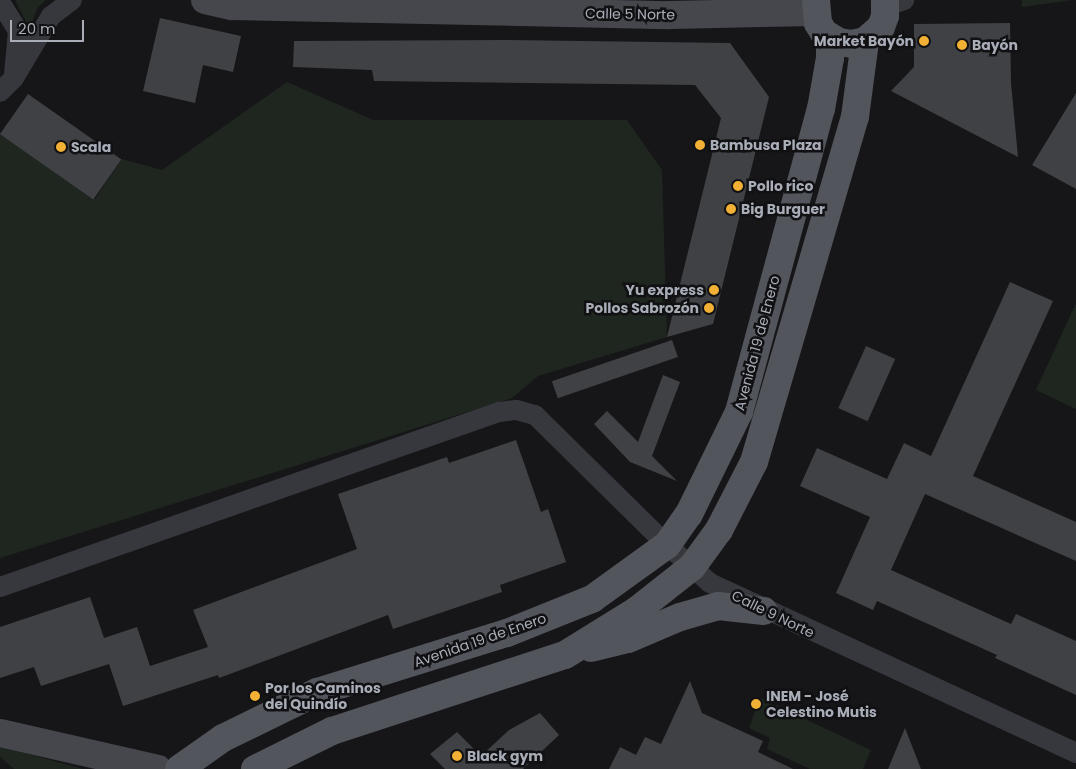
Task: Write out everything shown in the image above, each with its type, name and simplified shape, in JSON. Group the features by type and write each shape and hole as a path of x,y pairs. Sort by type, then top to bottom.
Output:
{"main road":[{"path":"816,6 818,23 830,37 846,44 865,41 881,27 892,2"},
{"name":"Avenida 19 de Enero","path":"179,769 223,738 318,692 507,634 592,599 667,545 690,514 739,412 821,109 830,58 830,37"},
{"name":"Avenida 19 de Enero","path":"255,769 332,731 565,655 636,611 692,567 718,530 754,462 855,116 865,41"},
{"path":"565,655 628,639 680,618 718,606 764,611"}],"street":[{"path":"7,85 51,16 72,0"},
{"name":"Calle 5 Norte","path":"205,0 232,6 668,15 816,6"},
{"path":"0,2 18,31 7,85"},
{"name":"Calle 9 Norte","path":"0,588 499,412 516,410 535,414 667,545 710,583 764,611 1076,753"},
{"path":"0,733 158,769"}],"shaded area":[{"path":"15,0 46,0 38,7 31,25 26,22"},
{"path":"1022,0 1073,0 1022,7"},
{"path":"287,82 373,120 627,120 662,170 667,337 538,376 512,398 0,558 0,134 95,199 122,159 162,170"},
{"path":"1076,305 1076,409 1036,390"},
{"path":"760,698 871,750 863,769 810,769 767,749 770,738 749,728"},
{"path":"0,746 83,769 14,769 0,757"}],"building":[{"path":"160,18 241,36 233,72 203,65 195,103 143,91"},
{"path":"1010,23 1011,83 1018,157 891,91 914,67 914,24"},
{"path":"505,40 730,43 769,97 713,324 667,337 721,118 695,85 374,81 372,70 293,67 294,41"},
{"path":"1076,93 1076,189 1032,165"},
{"name":"Scala","path":"28,94 121,159 93,200 0,134"},
{"path":"1010,282 1053,301 973,476 1076,522 1076,561 925,494 891,570 1011,624 1016,614 1076,641 1076,695 995,658 997,655 877,601 873,610 836,593 870,517 800,486 817,448 887,479 904,443 931,456"},
{"path":"672,340 678,357 558,398 552,381"},
{"path":"866,346 895,359 868,421 838,408"},
{"path":"663,375 680,382 652,456 677,481 630,462 594,424 607,411 638,442"},
{"path":"516,440 541,512 548,509 566,562 500,585 502,592 393,629 388,615 219,678 218,675 123,706 109,664 41,686 34,667 0,678 0,627 90,597 104,638 137,627 150,666 208,647 193,610 357,549 338,494 447,457 449,463"},
{"path":"690,681 702,713 763,741 758,752 793,769 609,769 620,747 636,755 645,737 661,744"},
{"path":"540,713 559,735 523,769 445,769 430,754 457,732 481,756 509,730"},
{"path":"905,728 921,769 888,769"}],"place":[{"name":"Market Bayón","path":"924,41"},
{"name":"Bayón","path":"962,45"},
{"name":"Bambusa Plaza","path":"700,145"},
{"name":"Scala","path":"61,147"},
{"name":"Pollo rico","path":"738,186"},
{"name":"Big Burguer","path":"731,209"},
{"name":"Yu express","path":"714,290"},
{"name":"Pollos Sabrozón","path":"709,308"},
{"name":"Por los Caminos del Quindío","path":"255,696"},
{"name":"INEM - José Celestino Mutis","path":"756,704"},
{"name":"Black gym","path":"457,756"}]}
